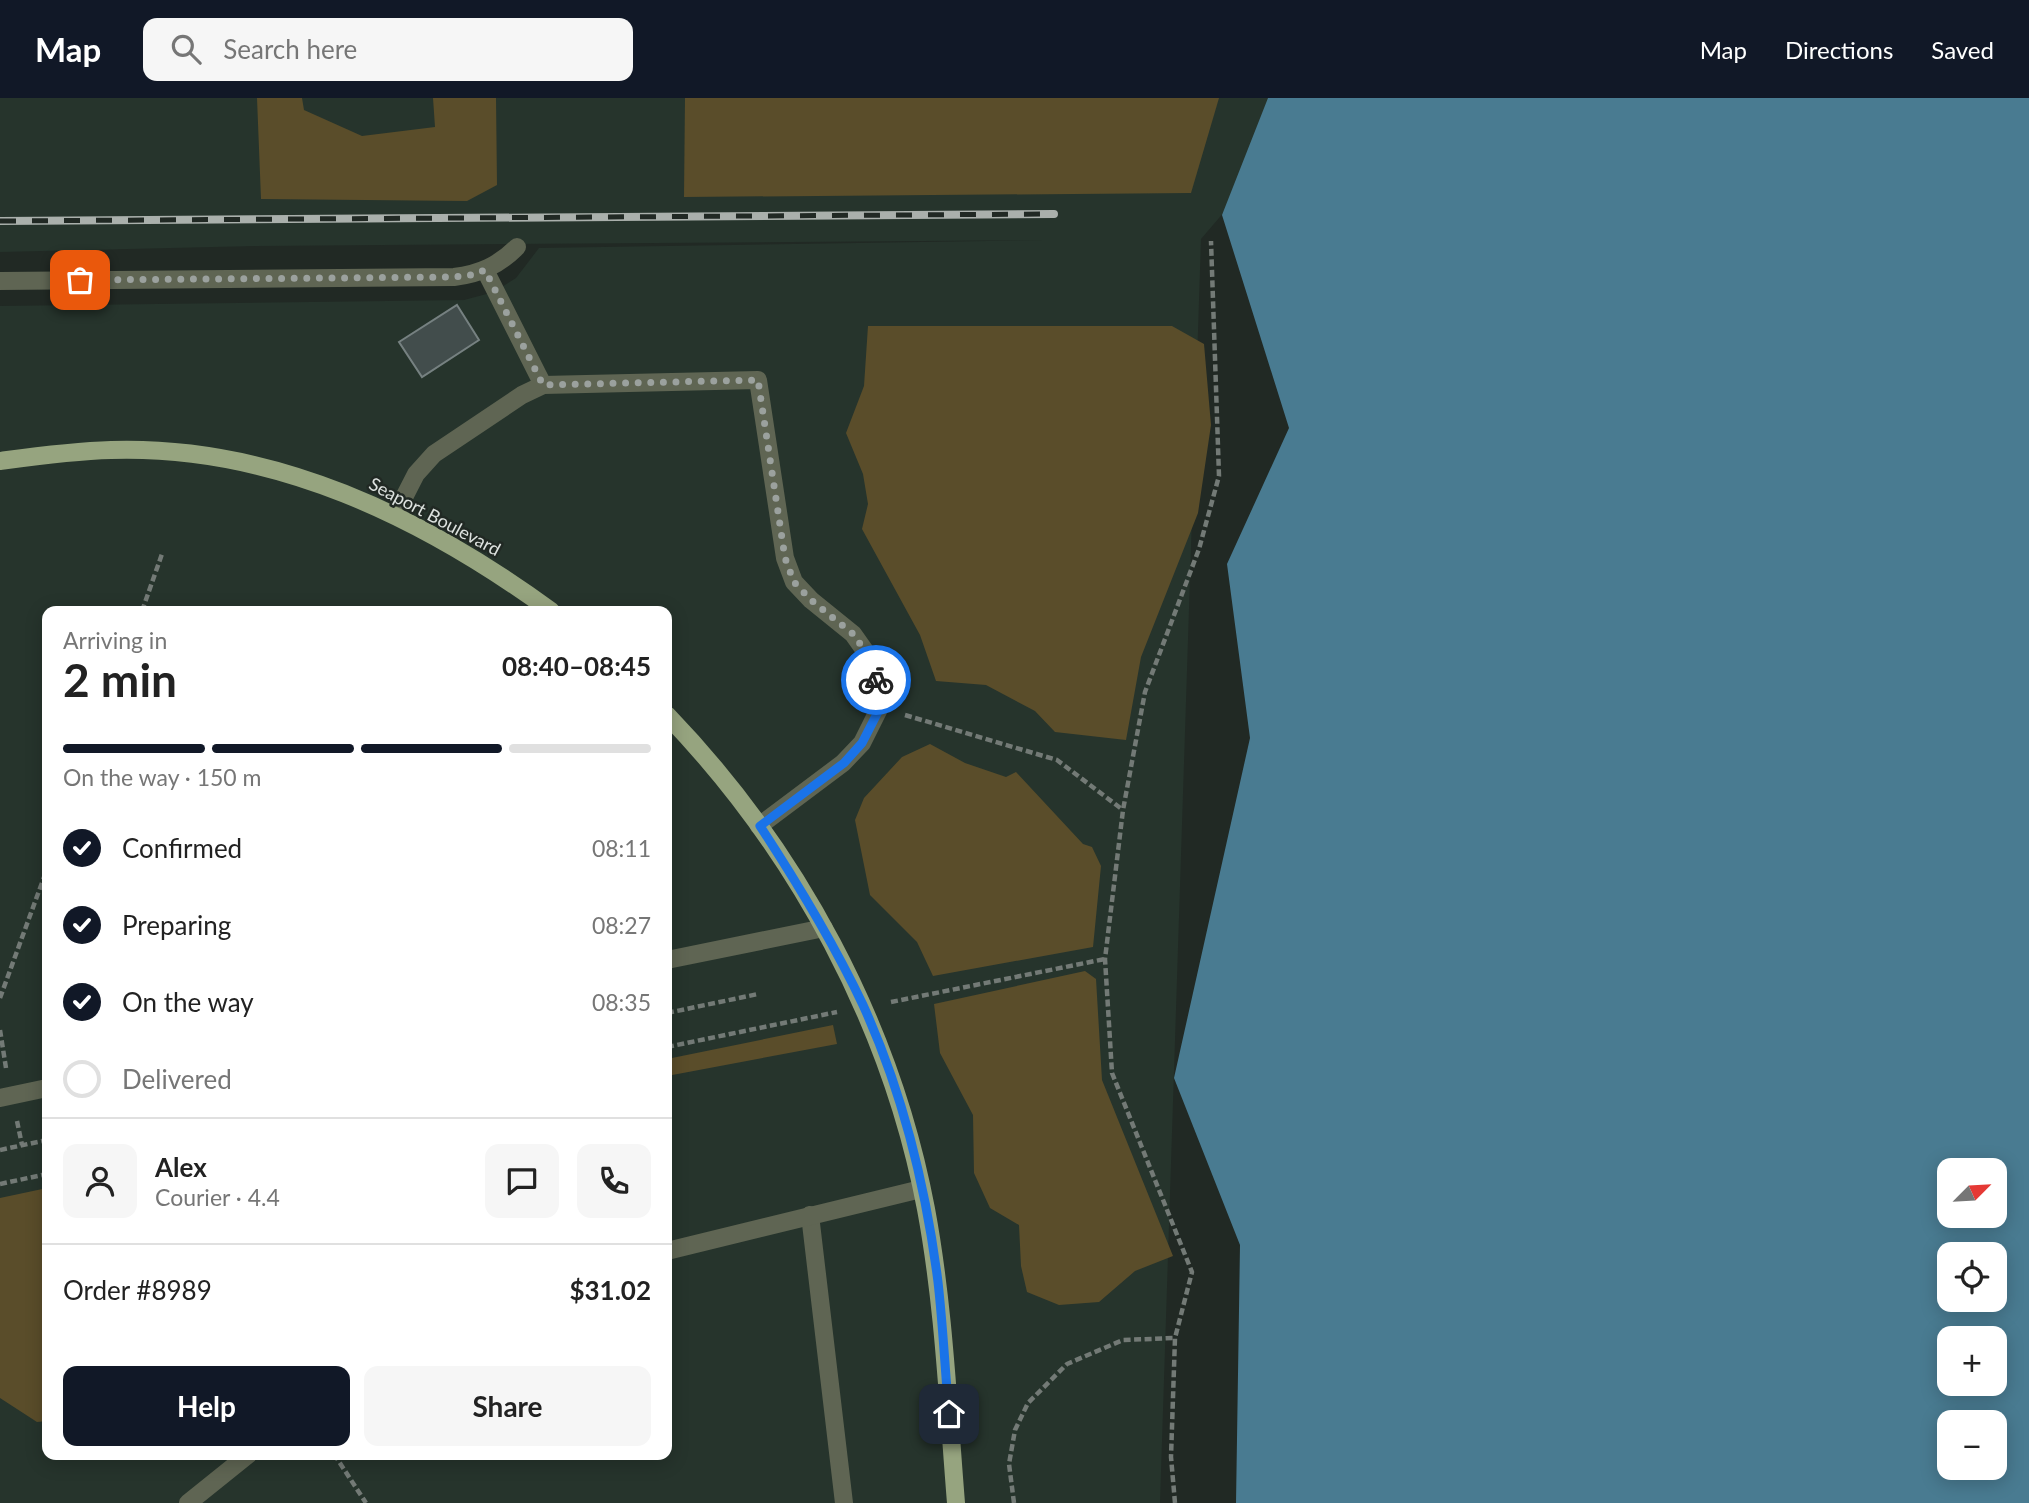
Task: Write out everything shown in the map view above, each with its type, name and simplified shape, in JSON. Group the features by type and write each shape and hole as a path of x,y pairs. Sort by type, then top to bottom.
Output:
{"main road":[{"name":"Seaport Boulevard","path":"0,461 113,450 169,452 231,460 290,473 342,491 395,515 455,547 544,606"},
{"path":"672,721 760,826 824,928 863,1007 888,1073 910,1140 938,1282 956,1503"}],"street":[{"path":"0,281 454,277 485,270 504,259 517,247"},
{"path":"485,270 543,385"},
{"path":"395,515 416,474 433,454 522,395 543,385 758,380 785,558 794,582 811,600 853,634 870,658 878,687 880,708 862,743 844,763 760,826"},
{"path":"672,959 824,928"},
{"path":"0,1098 42,1089"},
{"path":"672,1250 921,1189"},
{"path":"810,1215 844,1503"},
{"path":"188,1503 242,1460"}],"path":[{"path":"1175,1503 1171,1457 1175,1338 1192,1272 1112,1073 1105,959 1123,810 1145,692 1199,549 1219,477 1211,241"},
{"path":"144,606 162,554"},
{"path":"880,708 1058,760 1123,810"},
{"path":"0,998 42,883"},
{"path":"672,1012 758,994"},
{"path":"0,1150 42,1141"},
{"path":"0,1184 42,1175"},
{"path":"1014,1503 1009,1464 1015,1430 1028,1403 1068,1364 1123,1340 1175,1338"},
{"path":"338,1460 366,1503"}],"shaded area":[{"path":"0,98 1274,98 1237,197 1201,239 1160,1503 0,1503 0,306 464,300 494,292 516,278 539,248 1046,240 259,246 0,252"},
{"path":"257,98 302,98 304,110 362,136 435,127 433,98 496,98 497,185 467,201 261,199"},
{"path":"685,98 1219,98 1191,193 684,197"},
{"path":"868,326 1172,326 1204,344 1211,425 1198,513 1141,657 1126,740 1055,732 1035,711 986,685 936,681 920,635 862,529 868,504 863,474 846,433 864,386"},
{"path":"930,744 965,763 1006,777 1016,772 1083,844 1092,847 1101,866 1093,947 933,976 917,942 870,895 855,820 864,798 902,757"},
{"path":"1085,971 1096,979 1102,1080 1173,1256 1135,1271 1099,1302 1059,1305 1027,1292 1021,1266 1019,1225 990,1208 974,1173 973,1115 940,1053 934,1004"},
{"path":"833,1025 837,1044 672,1075 672,1058"},
{"path":"42,1189 42,1422 37,1422 0,1398 0,1198"}],"water":[{"path":"1268,98 2029,98 2029,1503 1236,1503 1240,1245 1174,1078 1250,738 1227,564 1289,428 1222,215"}],"building":[{"path":"457,305 479,340 422,377 399,342"}],"railway":[{"path":"0,221 1054,214"}],"way so far":[{"path":"80,280 454,277 485,270 543,385 758,380 785,558 794,582 811,600 853,634 870,658 876,680"}],"route":[{"path":"876,680 880,708 862,743 844,763 760,826 824,928 863,1007 910,1140 938,1282 949,1414"}]}
